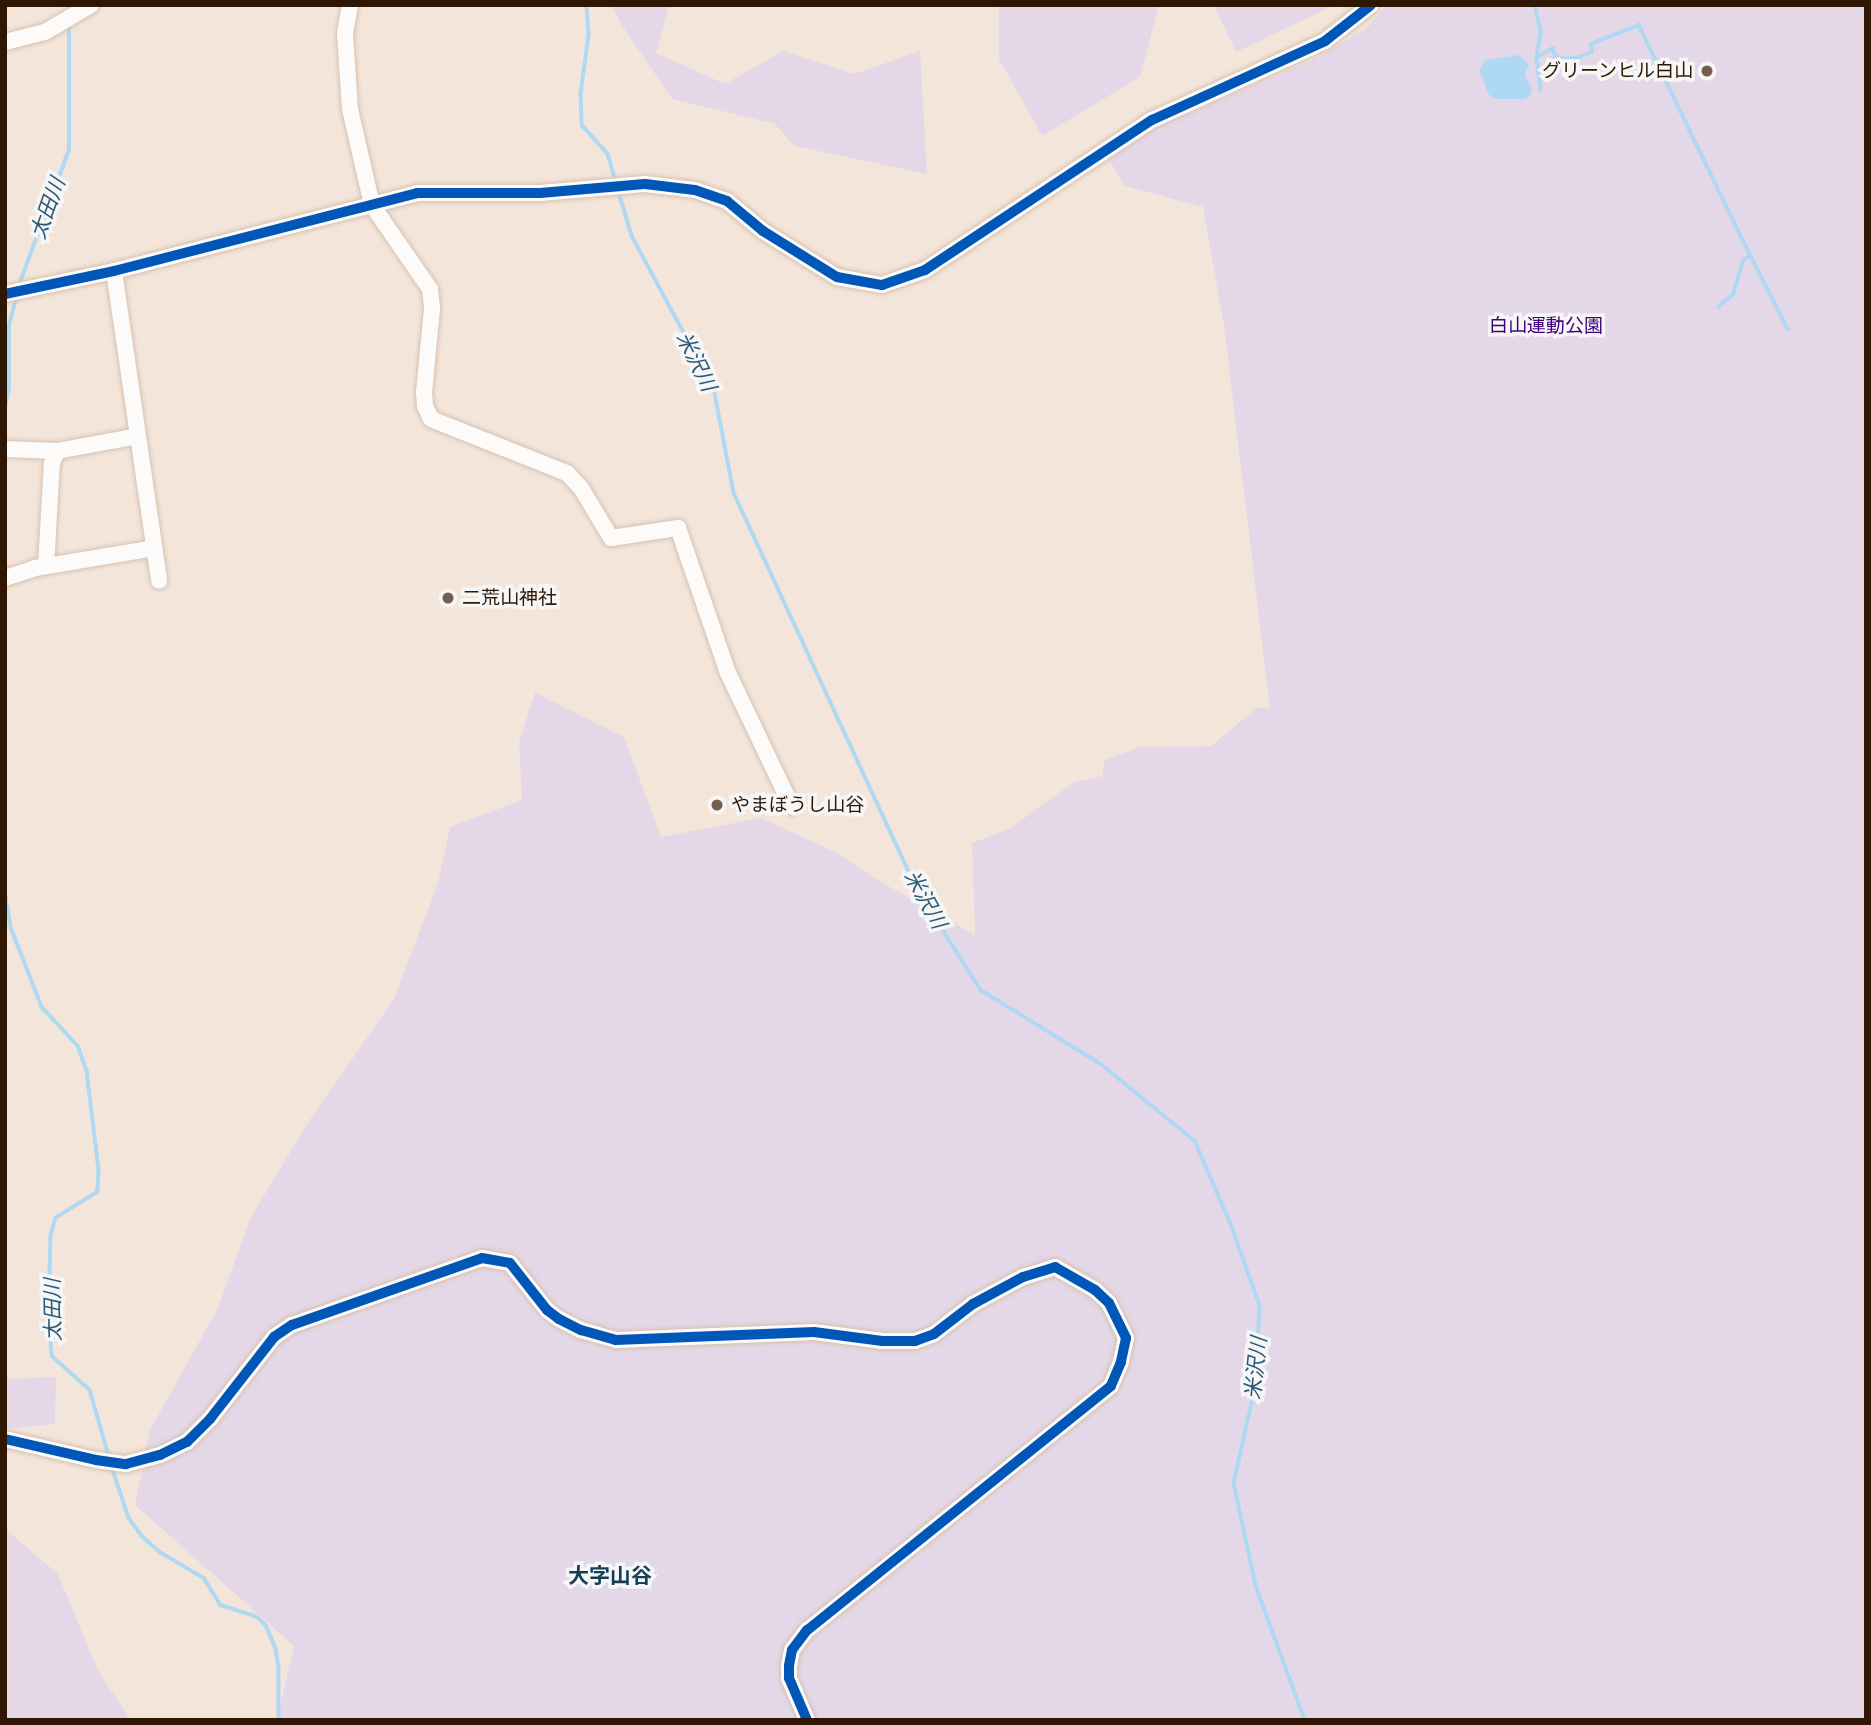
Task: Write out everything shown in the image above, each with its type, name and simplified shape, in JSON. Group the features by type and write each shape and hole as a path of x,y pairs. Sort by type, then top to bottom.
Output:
{"street":[{"path":"5,42 45,32 92,5"},
{"path":"350,5 345,34 350,109 372,205 430,289 432,309 424,392 425,406 431,419 568,473 581,488 611,538 678,528 728,673 792,807"},
{"path":"5,294 114,271 417,193 540,193 645,184 695,190 727,201 762,231 837,276 882,285 925,270 1152,120 1325,41 1371,5"},
{"path":"114,271 159,581"},
{"path":"5,449 57,452 138,436"},
{"path":"46,566 52,463 57,452"},
{"path":"5,578 46,566 154,548"},
{"path":"5,1439 96,1460 126,1464 160,1455 187,1442 210,1419 274,1337 292,1325 482,1258 510,1263 547,1310 559,1319 581,1330 616,1340 814,1332 882,1341 915,1341 934,1334 974,1304 1023,1277 1055,1267 1095,1290 1109,1303 1126,1338 1121,1362 1111,1386 807,1630 792,1650 789,1666 789,1678 807,1720"}],"green space":[{"path":"612,5 669,5 656,53 725,84 783,51 854,74 920,51 927,174 794,146 775,124 672,99 621,24"},
{"path":"999,5 1159,5 1140,77 1042,136 999,59"},
{"path":"1214,5 1335,5 1236,52"},
{"name":"白山運動公園","path":"1386,5 1866,5 1866,1720 277,1720 294,1646 135,1505 150,1430 217,1310 251,1217 309,1121 394,999 438,883 450,827 522,800 519,742 535,693 624,737 661,837 761,818 840,854 874,878 975,935 972,843 1009,829 1074,782 1102,776 1105,760 1139,747 1211,746 1258,707 1270,709 1224,326 1203,207 1125,186 1107,157 1155,128 1319,57 1368,27"},
{"path":"56,1377 55,1424 5,1429 5,1379"},
{"path":"5,1529 58,1574 98,1671 131,1720 5,1720"}],"water":[{"path":"1519,55 1529,65 1525,75 1532,89 1530,96 1524,99 1495,99 1489,95 1479,70 1486,60"}],"waterway":[{"name":"米沢川","path":"587,5 589,35 581,94 582,125 608,154 616,182"},
{"path":"1535,5 1541,32 1537,57 1541,90"},
{"name":"太田川","path":"19,285 69,150 69,25"},
{"path":"1537,57 1553,48 1555,56 1564,59 1580,57 1592,52 1591,44 1639,25 1750,255 1743,262 1734,294 1719,307"},
{"name":"米沢川","path":"619,192 632,236 714,388 734,493 919,893 981,990 1101,1064 1195,1141 1231,1224 1260,1306 1256,1386 1234,1483 1256,1586 1305,1720"},
{"path":"1751,256 1788,329"},
{"name":"太田川","path":"5,408 9,388 9,325 17,296"},
{"name":"太田川","path":"5,892 12,930 42,1007 78,1046 87,1071 99,1170 98,1192 56,1218 51,1235 49,1319 52,1356 90,1390 109,1456"},
{"name":"太田川","path":"112,1467 129,1518 142,1536 160,1552 204,1578 221,1605 257,1617 266,1625 276,1649 279,1667 279,1720"}],"cycle path":[{"path":"5,294 114,271 417,193 540,193 645,184 695,190 727,201 763,231 837,277 882,285 925,270 1152,120 1325,41 1371,5"},
{"path":"5,1439 96,1460 126,1464 160,1455 187,1442 210,1419 274,1337 292,1325 482,1258 510,1263 547,1310 559,1319 581,1330 616,1340 814,1332 882,1341 915,1341 934,1334 973,1304 1023,1277 1055,1267 1095,1290 1109,1303 1126,1338 1121,1362 1111,1386 807,1630 792,1650 789,1666 789,1678 807,1720"}],"place":[{"name":"グリーンヒル白山","path":"1707,71"},
{"name":"二荒山神社","path":"448,598"},
{"name":"やまぼうし山谷","path":"717,805"}],"district":[{"name":"大字山谷","path":"610,1575"}]}
